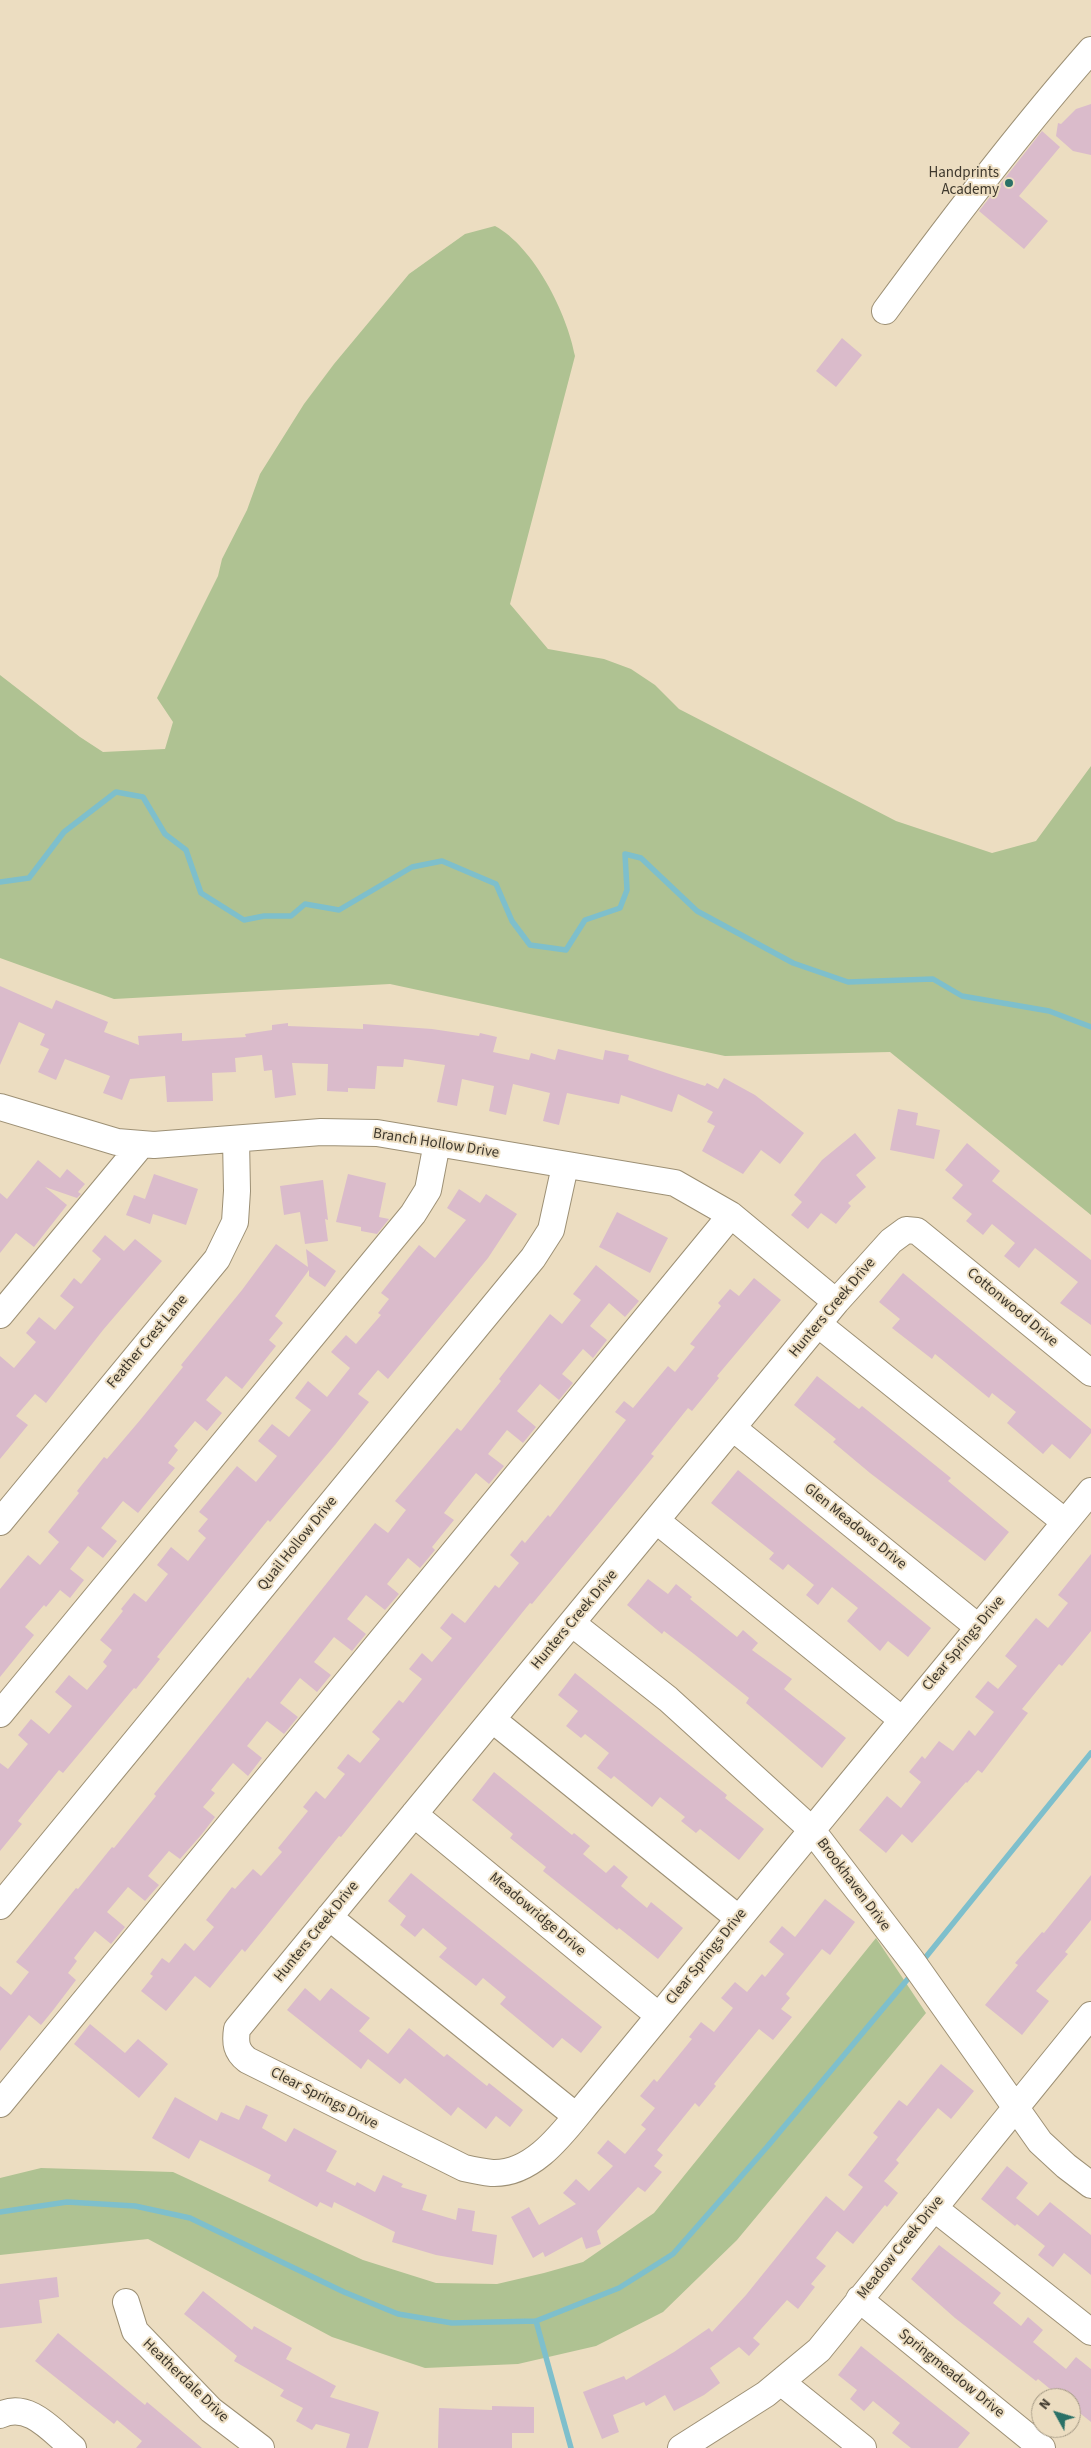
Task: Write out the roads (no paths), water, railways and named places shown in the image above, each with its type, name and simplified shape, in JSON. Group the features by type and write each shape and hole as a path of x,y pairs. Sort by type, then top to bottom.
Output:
{"street":[{"path":"885,310 939,237 1043,104 1091,50"},
{"name":"Branch Hollow Drive","path":"0,1108 117,1142 154,1145 321,1132 368,1133 675,1183 731,1215 836,1302"},
{"name":"Feather Crest Lane","path":"0,1522 217,1259 235,1222 237,1191 236,1139"},
{"path":"0,1315 142,1144"},
{"path":"0,1714 413,1214 428,1190 437,1144"},
{"name":"Quail Hollow Drive","path":"0,1906 533,1258 550,1230 565,1166"},
{"path":"0,2104 731,1215"},
{"name":"Hunters Creek Drive","path":"236,2041 237,2029 573,1624 836,1302 890,1241 906,1230 916,1231 933,1243"},
{"name":"Cottonwood Drive","path":"933,1243 1091,1374"},
{"path":"818,1324 1065,1522"},
{"name":"Glen Meadows Drive","path":"733,1428 978,1626"},
{"name":"Clear Springs Drive","path":"236,2041 239,2053 247,2060 464,2168 493,2173 521,2167 548,2148 576,2116 901,1719 1091,1491"},
{"path":"657,1521 901,1719"},
{"name":"Brookhaven Drive","path":"573,1624 668,1699 811,1829 887,1929 1040,2142 1066,2166 1091,2185"},
{"path":"493,1720 738,1918"},
{"name":"Meadowridge Drive","path":"414,1814 659,2016"},
{"path":"329,1917 576,2116"},
{"name":"Meadow Creek Drive","path":"685,2447 766,2394 819,2350 1015,2108 1088,2025"},
{"path":"934,2208 1091,2332"},
{"name":"Springmeadow Drive","path":"859,2299 1042,2448"},
{"name":"Heatherdale Drive","path":"126,2302 135,2331 211,2410 261,2448"},
{"path":"781,2382 863,2448"},
{"path":"0,2415 8,2411 31,2413 73,2448"}],"waterway":[{"path":"0,882 29,878 64,832 116,792 143,797 165,834 186,850 201,893 244,920 264,916 291,916 305,904 339,910 412,867 442,861 496,884 512,921 530,945 566,950 585,920 620,908 627,890 625,854 641,858 697,911 793,963 848,982 933,979 962,996 1049,1011 1091,1027"},
{"path":"921,1963 1091,1753"},
{"path":"0,2212 67,2202 135,2206 190,2218 344,2292 398,2314 452,2323 536,2321 619,2288 673,2254 767,2147 912,1974"},
{"path":"536,2321 571,2448"}],"place":[{"name":"Handprints Academy","path":"1009,183"}]}
